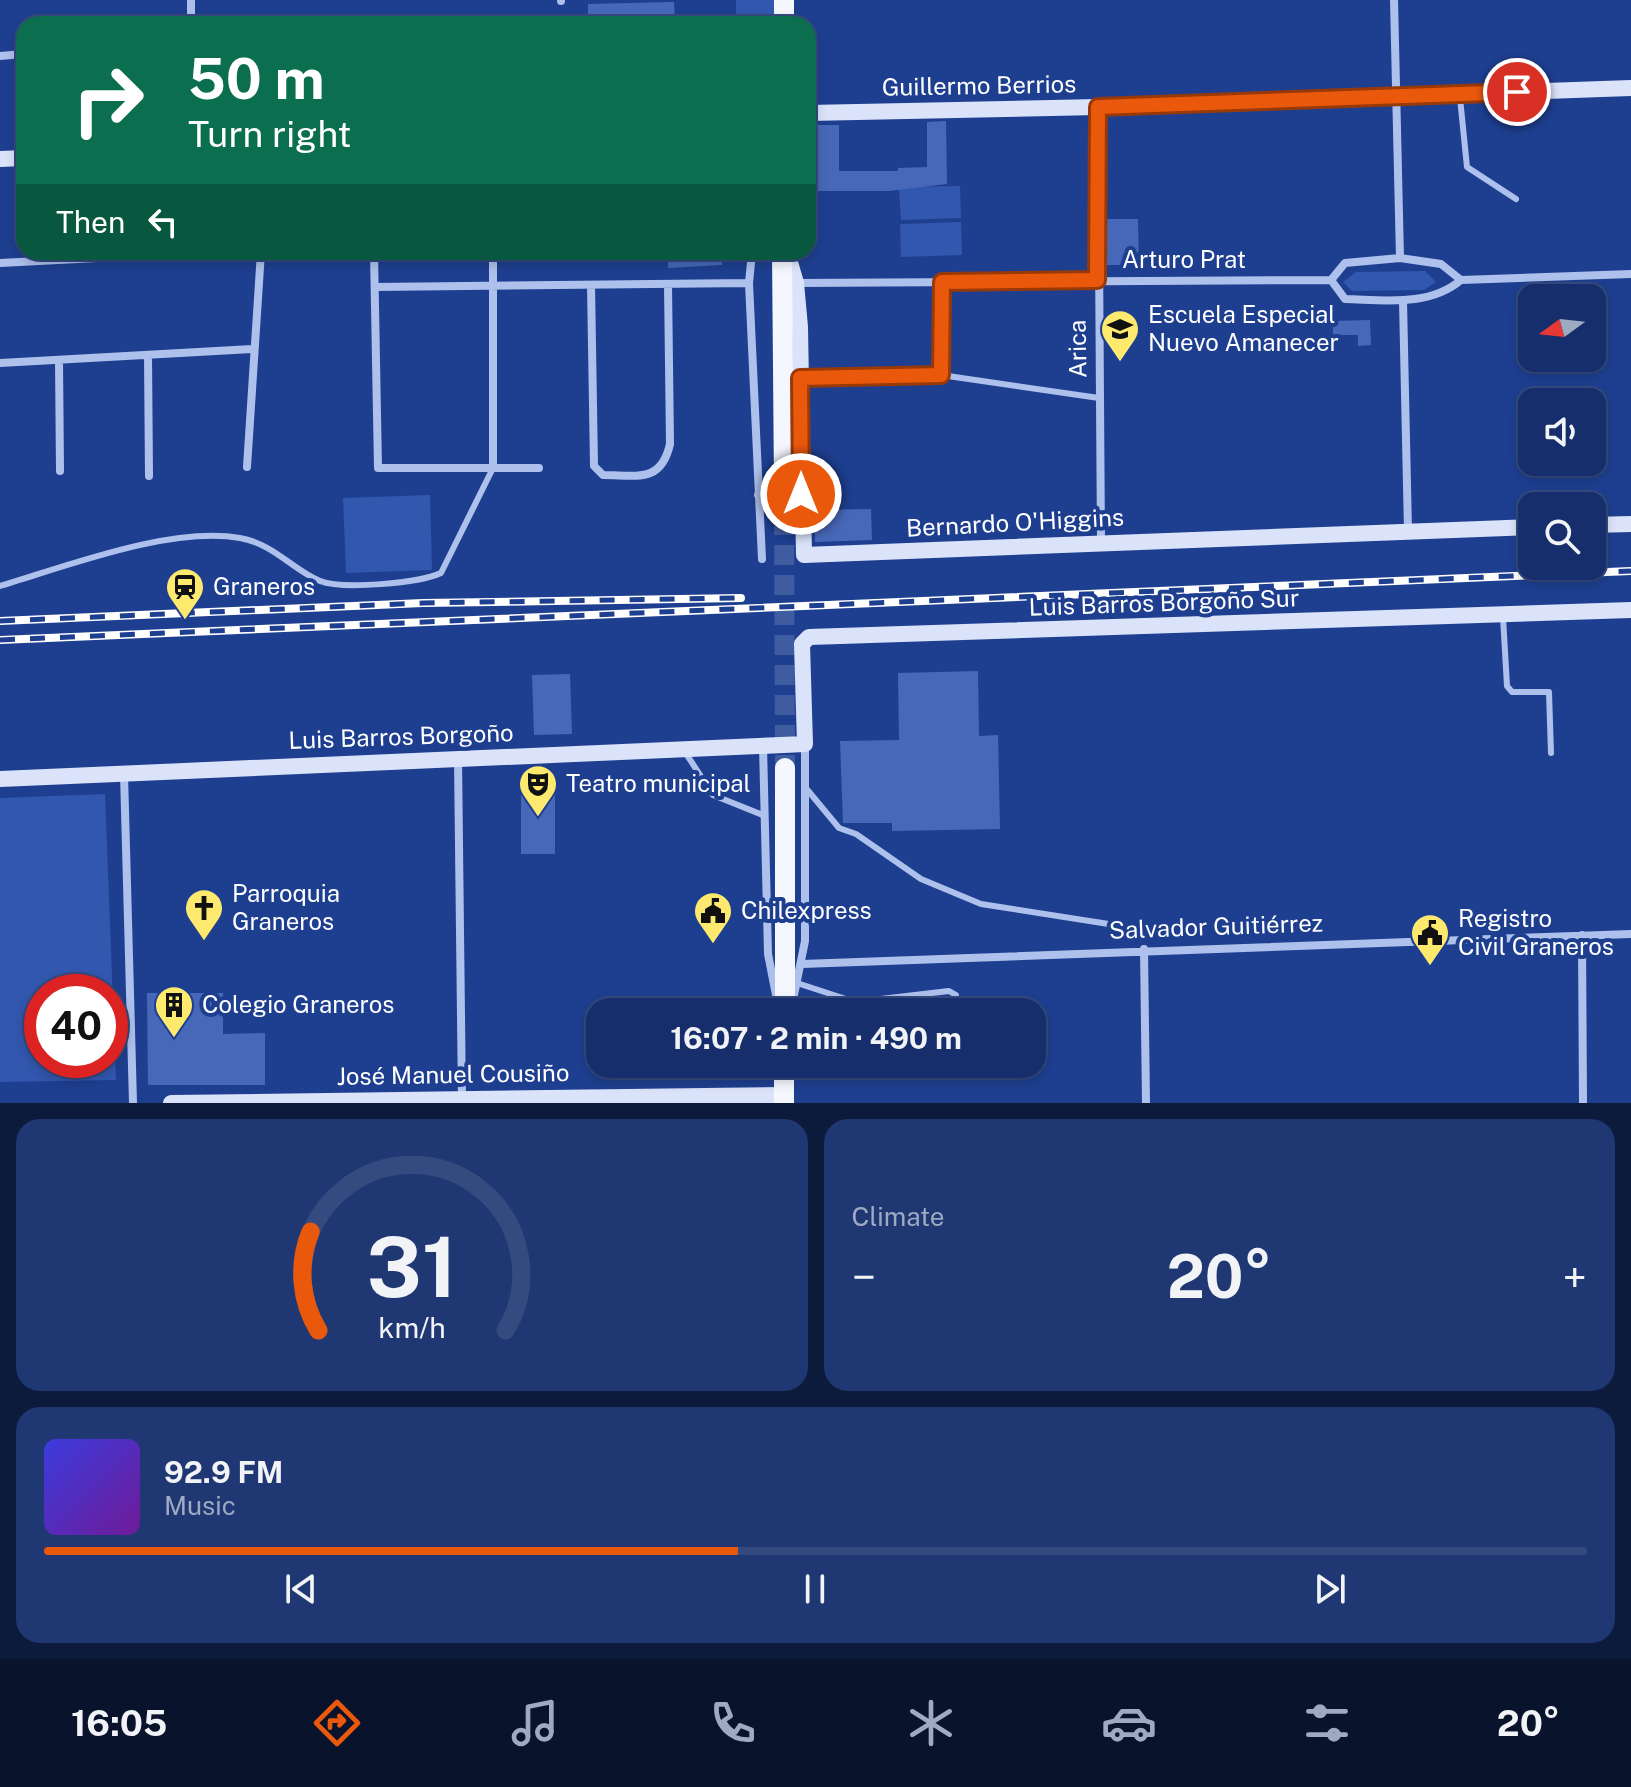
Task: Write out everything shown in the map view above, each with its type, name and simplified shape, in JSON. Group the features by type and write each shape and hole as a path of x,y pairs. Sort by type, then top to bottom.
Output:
{"main road":[{"path":"785,260 793,489"},
{"path":"785,768 785,998"},
{"path":"782,1100 783,1078"}],"street":[{"path":"1394,0 1399,96 1400,258"},
{"name":"Guillermo Berrios","path":"816,113 1098,107 1631,88"},
{"name":"Arica","path":"1098,107 1101,543"},
{"path":"1461,280 1441,264 1400,258 1345,263 1331,280 1345,299 1403,301 1444,295 1461,280 1631,274"},
{"path":"0,263 58,260"},
{"path":"247,467 256,369 252,349 260,260"},
{"path":"374,260 378,468 539,468"},
{"path":"493,260 493,468"},
{"path":"751,260 749,283 762,559"},
{"name":"Bernardo O'Higgins","path":"788,260 796,283 800,378 793,489 802,550 809,556 1518,527"},
{"name":"Arturo Prat","path":"796,283 1331,280"},
{"path":"375,287 749,283"},
{"path":"591,285 594,466 603,475 645,475 664,463 670,444 668,284"},
{"path":"1403,301 1408,531"},
{"path":"0,363 252,349"},
{"path":"148,355 149,476"},
{"path":"59,360 60,471"},
{"path":"758,495 793,489"},
{"path":"1606,525 1631,524"},
{"name":"Luis Barros Borgoño Sur","path":"805,744 802,644 809,637 1503,617 1631,610"},
{"path":"791,998 802,964 805,941 805,744"},
{"name":"Luis Barros Borgoño","path":"0,779 805,744"},
{"path":"763,745 768,954 781,998"},
{"path":"458,759 462,1101"},
{"path":"124,773 133,1103"},
{"name":"Salvador Guitiérrez","path":"802,964 1144,949 1631,934"},
{"path":"1582,935 1583,1103"},
{"path":"1144,949 1146,1103"},
{"name":"José Manuel Cousiño","path":"171,1103 782,1100"}],"lane":[{"path":"1460,94 1467,167 1516,199"},
{"path":"941,375 942,282"},
{"path":"800,378 941,375 1099,398"},
{"path":"0,586 126,549 199,538 240,538 282,554 319,580 335,584 425,580 441,573 493,468"},
{"path":"1503,617 1507,686 1512,692 1549,692 1551,753"},
{"path":"683,749 713,795 765,816"},
{"path":"805,787 839,828 856,834 921,879 981,904 1115,925"},
{"path":"797,983 843,998"},
{"path":"889,998 949,991 956,998"}],"shaded area":[{"path":"736,0 776,0 776,16 736,16"},
{"path":"960,186 961,218 901,220 899,187"},
{"path":"961,222 962,255 901,257 900,224"},
{"path":"1425,271 1436,282 1424,290 1352,291 1343,282 1356,272"},
{"path":"430,495 432,570 346,573 343,498"},
{"path":"105,794 112,974 24,974 24,1078 116,1080 0,1082 0,798"}],"building":[{"path":"674,2 675,16 588,16 588,4"},
{"path":"946,121 947,184 889,191 816,191 816,125 839,125 839,171 898,171 898,168 927,167 927,122"},
{"path":"1106,219 1138,219 1139,265 1106,265"},
{"path":"668,260 722,260 722,265 668,268"},
{"path":"1370,320 1371,345 1358,346 1358,335 1333,335 1333,321"},
{"path":"871,509 872,540 815,542 814,510"},
{"path":"978,671 979,736 998,735 1000,829 892,831 892,823 843,823 840,741 899,740 898,673"},
{"path":"570,674 572,734 534,735 532,675"},
{"name":"Teatro municipal","path":"521,781 555,781 555,854 521,854"},
{"name":"Colegio Graneros","path":"147,993 223,993 223,1034 265,1033 265,1085 148,1085"}],"tunnel":[{"path":"784,485 785,768"}],"railway":[{"path":"0,640 1631,571"},
{"path":"0,621 423,603 741,598"}],"place":[{"name":"Escuela Especial Nuevo Amanecer","path":"1120,363"},
{"name":"Graneros","path":"185,621"},
{"name":"Teatro municipal","path":"538,818"},
{"name":"Parroquia Graneros","path":"204,942"},
{"name":"Chilexpress","path":"713,945"},
{"name":"Registro Civil Graneros","path":"1430,967"},
{"name":"Colegio Graneros","path":"174,1039"}],"route":[{"path":"801,494 800,378 941,375 942,282 1097,280 1098,107 1517,92"}]}
